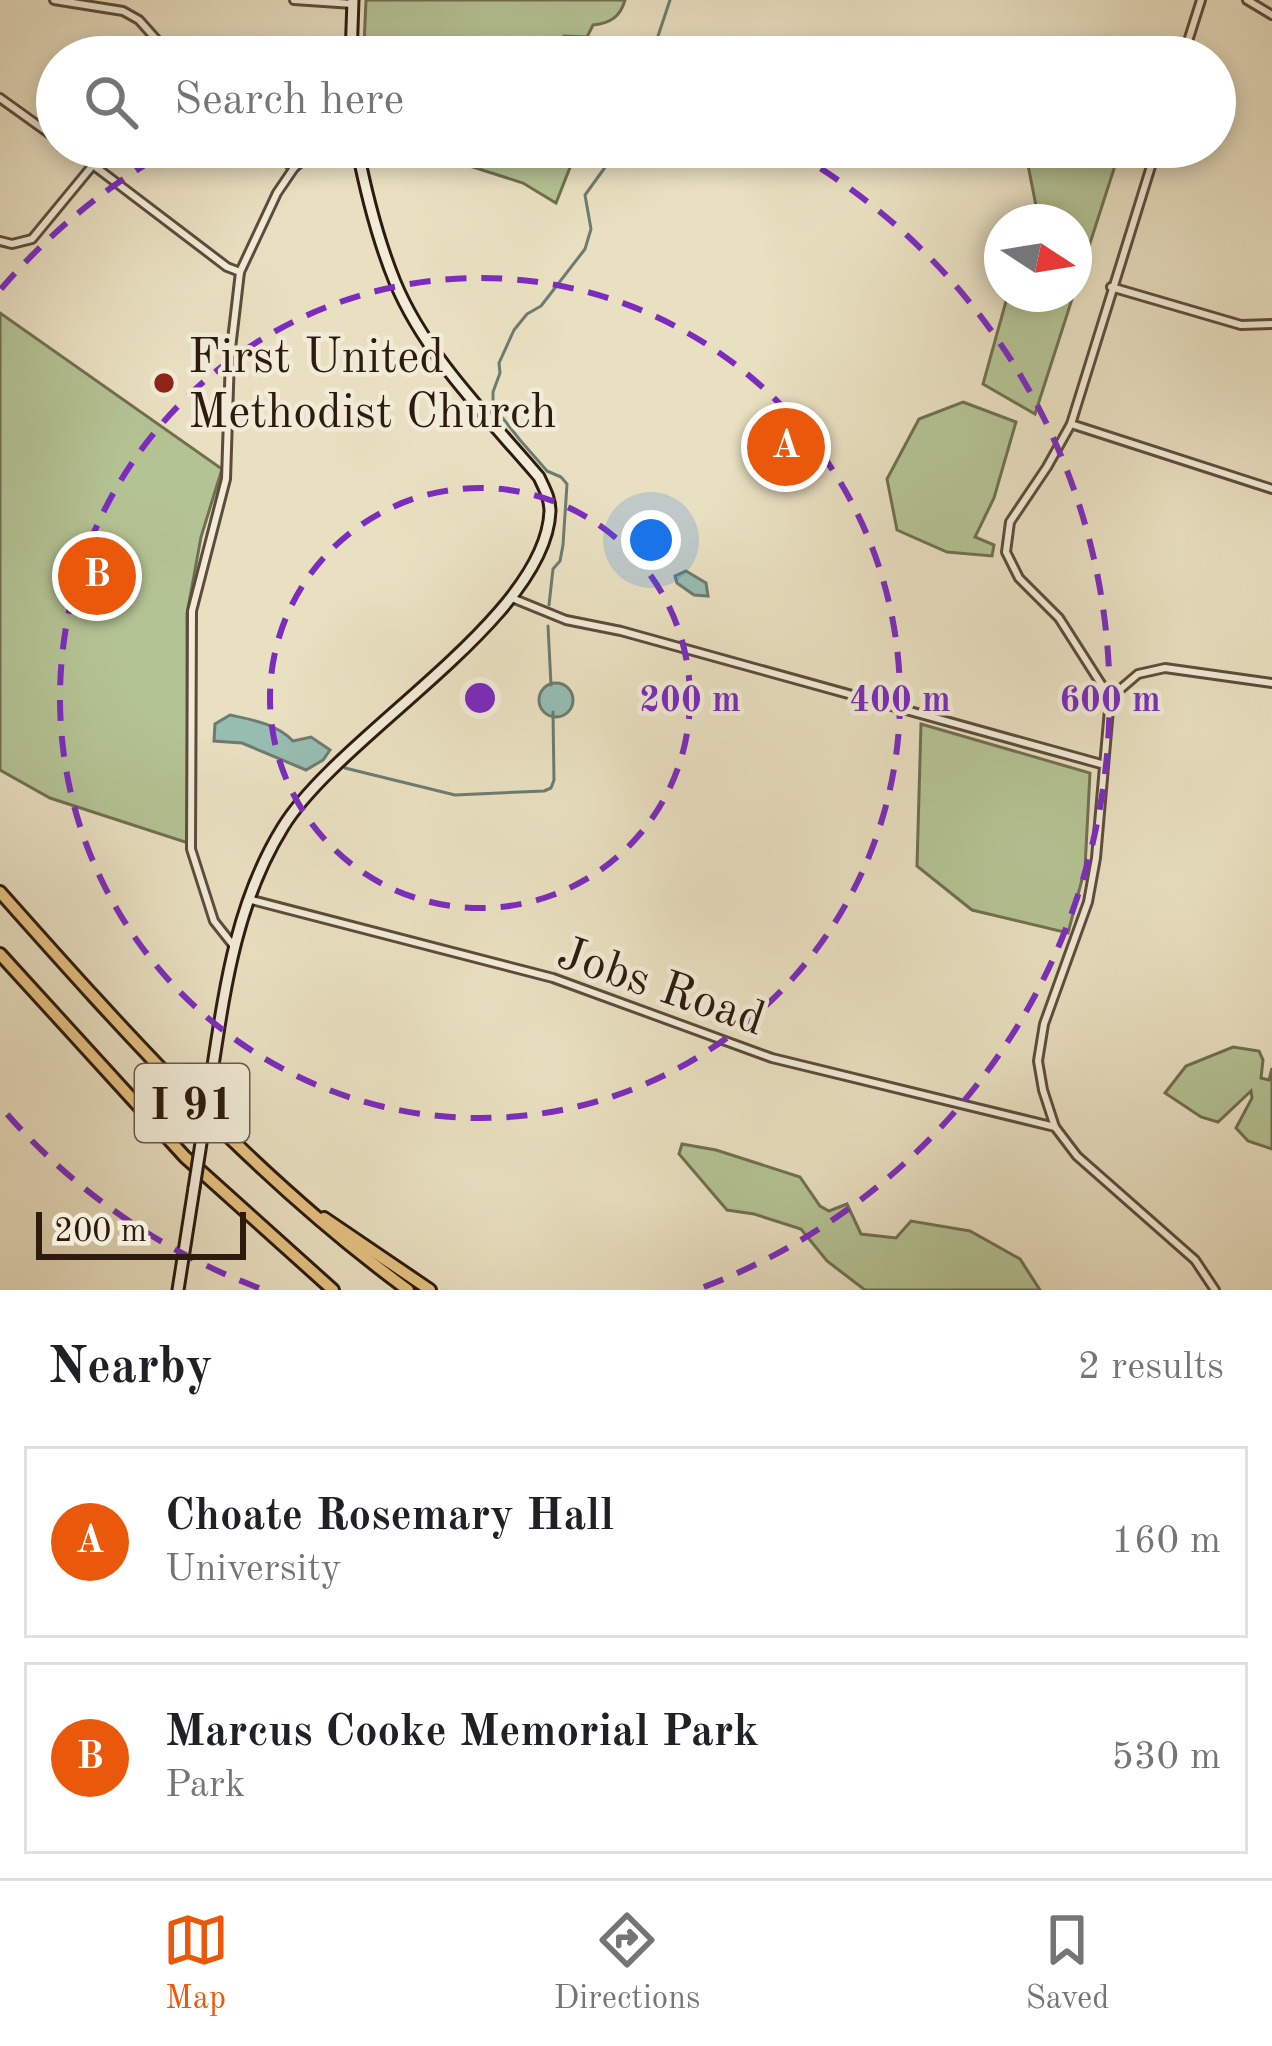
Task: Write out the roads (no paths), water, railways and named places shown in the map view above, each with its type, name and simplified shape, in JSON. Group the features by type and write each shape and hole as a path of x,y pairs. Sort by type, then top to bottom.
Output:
{"highway":[{"name":"I 91","path":"0,892 184,1096 312,1214 408,1290"},
{"name":"I 91","path":"0,954 185,1157 333,1290"},
{"path":"312,1214 336,1224 430,1290"}],"main road":[{"path":"351,36 353,2"},
{"path":"178,1290 233,945 275,840 304,799 512,598 550,516 549,497 539,477 446,365 396,285 361,168"}],"street":[{"path":"294,0 353,2"},
{"path":"1190,36 1201,0"},
{"path":"1247,0 1272,15"},
{"path":"56,1 123,11 153,36"},
{"path":"0,98 36,124"},
{"path":"0,241 12,244 32,239 90,168"},
{"path":"98,168 227,267 240,272"},
{"path":"1151,168 1071,424 1010,522 1006,552 1019,578 1059,618 1110,698 1088,902 1044,1024 1037,1061 1055,1127 1077,1156 1195,1260 1215,1290"},
{"path":"233,945 214,921 191,849 193,611 226,479 230,357 240,272 257,230 295,169"},
{"path":"1111,286 1241,325 1272,324"},
{"path":"1071,424 1272,489"},
{"path":"512,598 566,620 621,631 1101,764"},
{"path":"1110,698 1138,674 1165,668 1272,683"},
{"name":"Jobs Road","path":"248,899 553,978 772,1058 1055,1127"}],"water":[{"path":"686,571 706,583 708,596 694,595 677,583 675,576"},
{"path":"556,683 568,688 573,700 568,712 556,717 544,712 539,700 544,688"},
{"path":"230,715 272,727 293,741 311,737 330,750 306,770 242,743 214,741 215,724"}],"waterway":[{"path":"658,36 670,0"},
{"path":"549,605 553,569 563,545 567,484 547,471 520,440 493,406 493,392 499,363 514,330 541,306 585,249 591,229 585,195 605,168"},
{"path":"548,626 551,685"},
{"path":"345,768 455,795 544,791 554,780 553,712"}],"place":[{"name":"First United Methodist Church","path":"164,383"},
{"name":"Choate Rosemary Hall","path":"786,447"},
{"name":"Marcus Cooke Memorial Park","path":"97,576"}]}
